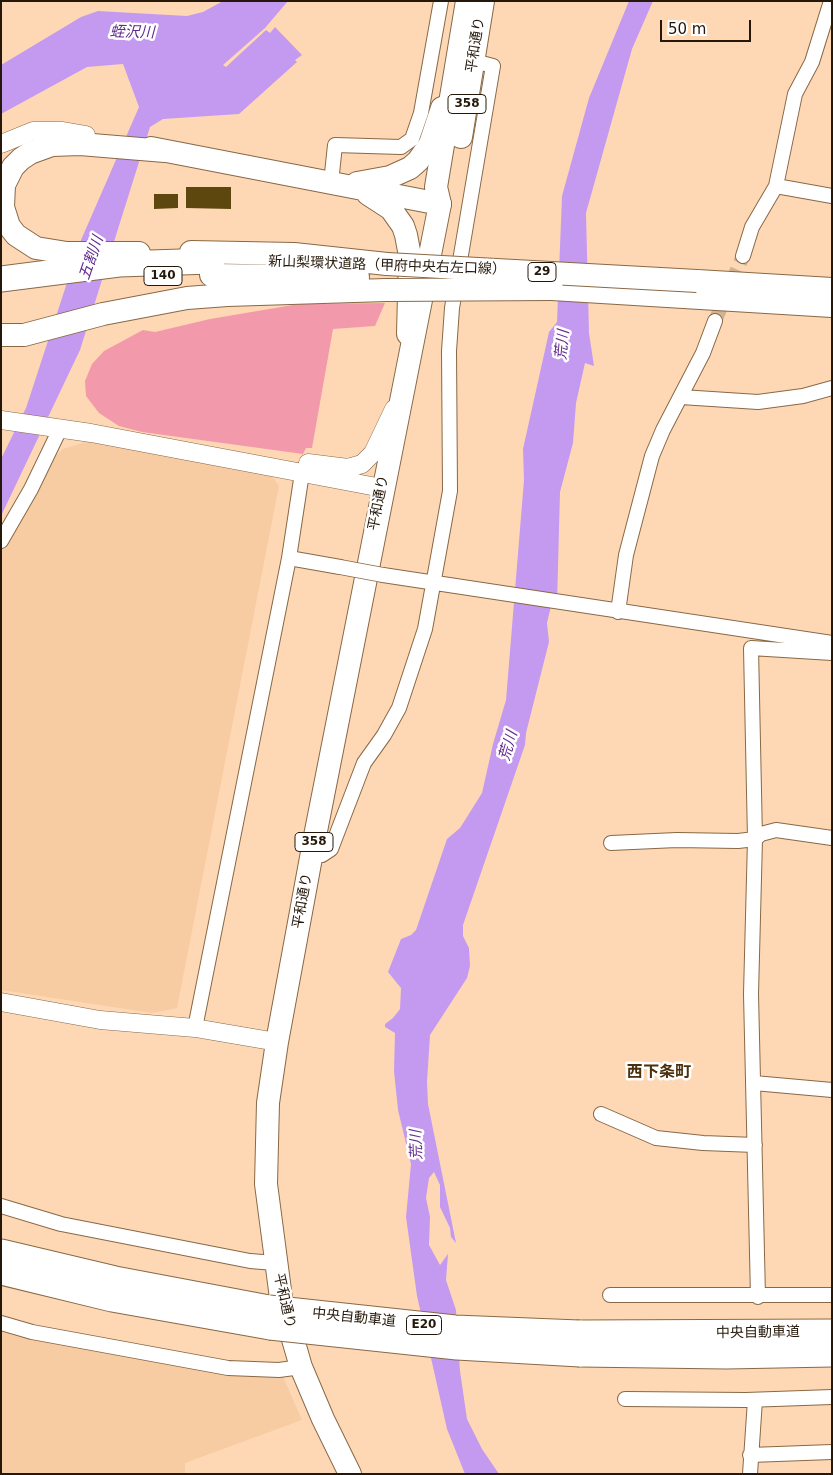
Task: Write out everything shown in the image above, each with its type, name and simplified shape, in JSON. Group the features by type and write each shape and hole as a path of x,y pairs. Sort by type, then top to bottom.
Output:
{"highway":[{"name":"140","path":"1,279 60,270 118,265 212,268"},
{"name":"140","path":"1,294 60,270"},
{"name":"中央自動車道","path":"1,1252 269,1318"},
{"name":"中央自動車道","path":"1,1272 112,1299 269,1318 455,1328 580,1344 726,1356 832,1354"},
{"name":"中央自動車道","path":"580,1344 832,1332"}],"main road":[{"path":"331,183 364,182 390,177 410,168 425,154 440,115 472,4"},
{"name":"平和通り","path":"440,204 451,190 474,61 472,4"},
{"name":"平和通り","path":"350,1474 323,1419 301,1366 281,1298 266,1184 266,1135 277,1042 382,488 440,204 436,187 472,4"},
{"path":"86,135 110,143"},
{"path":"60,270 36,248 16,235 9,226 3,207 4,185 8,176 21,159 41,148 66,144 110,143 165,151 440,204"},
{"path":"331,183 373,196 391,209 403,226 410,256 407,366"},
{"name":"29","path":"118,265 294,254 386,277"},
{"name":"新山梨環状道路（甲府中央右左口線）","path":"212,268 694,289 832,306"},
{"path":"1,335 24,335 148,304 386,277"},
{"name":"新山梨環状道路（甲府中央右左口線）","path":"386,277 552,289 832,289"}],"street":[{"path":"331,183 335,145 402,147 412,139 421,114 440,1"},
{"path":"743,256 752,227 776,186 795,94 812,62 829,19 831,1"},
{"path":"311,856 322,855 331,849 364,763 384,735 399,708 438,583 450,491 449,351 452,308 493,66 474,61"},
{"path":"1,144 33,131 63,131 86,135"},
{"path":"776,186 832,196"},
{"path":"613,611 652,456 662,430 703,353 715,321"},
{"path":"681,397 758,402 803,396 832,388"},
{"path":"268,466 304,463 348,468 362,464 373,453 401,395"},
{"path":"4,421 56,428 382,488"},
{"path":"1,541 31,489 56,428"},
{"path":"196,1028 289,558 302,473"},
{"path":"289,558 383,575 832,643"},
{"path":"758,1296 751,975 755,839 751,648 832,653"},
{"path":"611,843 677,840 738,841 755,839 761,834 776,830 832,838"},
{"path":"1,1002 100,1020 196,1028 277,1042"},
{"path":"754,1083 832,1090"},
{"path":"601,1114 656,1138 703,1143 756,1145"},
{"path":"1,1206 61,1224 250,1261 275,1263"},
{"path":"610,1295 832,1295"},
{"path":"1,1323 32,1332 228,1368 279,1370 301,1366"},
{"path":"625,1399 755,1400 832,1397"},
{"path":"750,1474 755,1400"},
{"path":"750,1455 832,1452"}],"shaded area":[{"path":"385,303 375,326 333,329 312,448 306,448 303,454 142,432 119,426 99,413 86,396 85,381 92,364 104,351 143,330 155,332 210,319 299,304"},
{"path":"92,440 272,476 279,486 177,1008 152,1013 1,990 1,551 52,459 63,449"},
{"path":"1,1326 282,1374 302,1420 185,1463 185,1474 1,1474"}],"water":[{"path":"223,1 288,1 265,28 223,65 226,67 266,30 270,33 275,27 302,55 295,60 297,62 239,114 163,119 150,127 80,350 1,516 1,459 26,408 81,240 139,107 123,64 87,67 1,114 1,65 81,17 98,11 187,16 203,12"},
{"name":"荒川","path":"629,1 653,1 632,49 586,213 589,333 594,366 585,363 576,403 573,443 560,492 557,604 551,606 547,623 549,642 526,733 525,745 463,925 463,936 469,948 470,966 467,978 430,1035 427,1082 428,1104 456,1243 451,1237 450,1228 440,1207 440,1185 434,1172 429,1178 426,1198 430,1217 429,1245 440,1265 448,1254 446,1280 456,1310 460,1371 467,1419 482,1449 499,1474 465,1474 447,1429 417,1296 406,1217 411,1164 398,1110 394,1071 395,1033 385,1027 385,1024 400,1009 401,988 388,972 401,939 411,935 416,930 447,839 460,828 482,793 493,744 506,700 524,480 523,449 549,332 557,322 562,196 589,98"}],"building":[{"path":"186,187 231,187 231,209 186,208"},
{"path":"154,194 178,194 178,208 154,209"}],"tunnel":[{"path":"715,321 743,256"}],"district":[{"name":"西下条町","path":"659,1073"}],"water label":[{"name":"蛭沢川","path":"132,33"},
{"name":"五割川","path":"92,258"}]}
